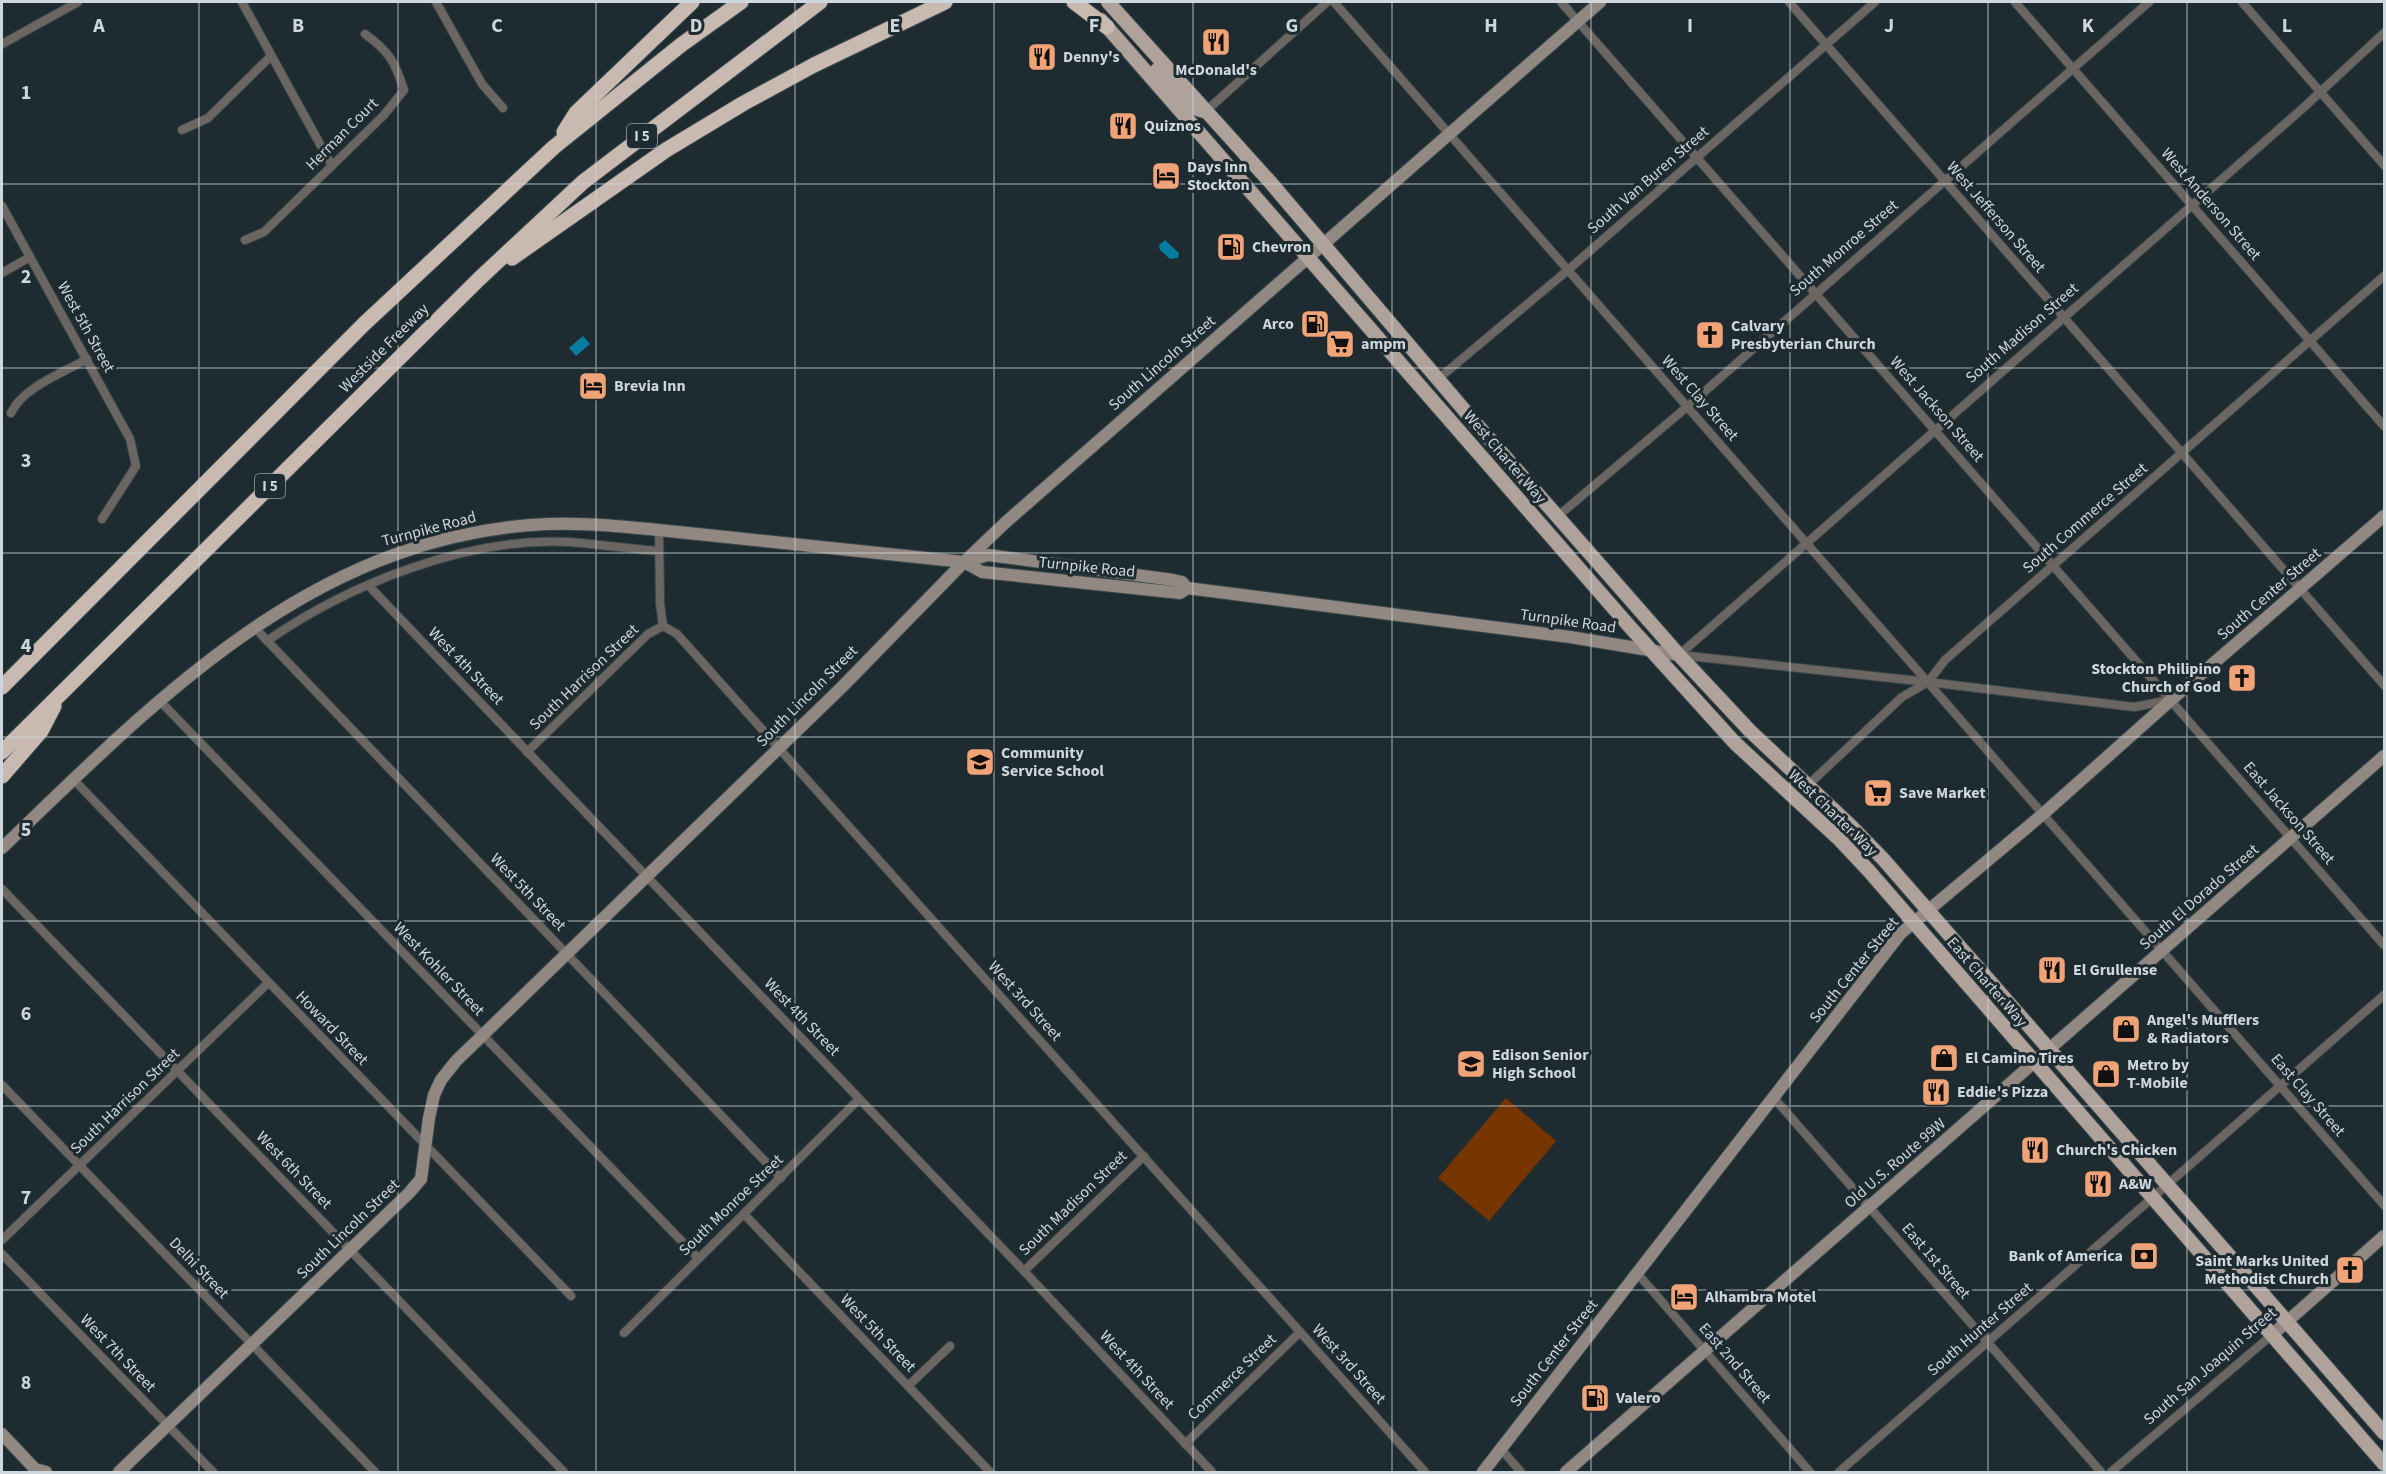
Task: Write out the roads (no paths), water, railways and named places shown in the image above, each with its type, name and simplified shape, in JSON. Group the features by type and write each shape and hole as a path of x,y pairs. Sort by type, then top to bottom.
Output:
{"highway":[{"path":"554,147 576,113 692,2"},
{"name":"Westside Freeway","path":"2,687 364,324 554,147 673,52 741,2"},
{"name":"Westside Freeway","path":"2,753 479,279 583,182 820,2"},
{"path":"1074,2 1107,27"},
{"path":"479,279 533,244 666,150 744,103 814,65 943,3"},
{"path":"2,676 24,665"},
{"path":"2,776 41,731 61,693"}],"main road":[{"name":"West Charter Way","path":"1084,2 1735,743 1838,838 1914,923"},
{"name":"West Charter Way","path":"1108,2 1271,183 1438,379 1679,654 1750,731 1868,843 1928,911"},
{"path":"1138,63 1156,69 1188,106 1206,111"},
{"path":"1387,347 1401,350 1427,378 1438,379"},
{"path":"1509,487 1518,485 1550,519 1558,516"},
{"name":"East Charter Way","path":"1928,911 2048,1049"},
{"name":"East Charter Way","path":"1914,923 2035,1063"},
{"path":"2048,1049 2385,1433"},
{"path":"2035,1063 2385,1464"}],"street":[{"path":"2,44 78,2"},
{"path":"242,2 332,166"},
{"path":"436,2 482,84 503,108"},
{"path":"1206,111 1327,2"},
{"name":"West Clay Street","path":"1334,2 2043,814"},
{"name":"West Jackson Street","path":"1561,2 2171,700"},
{"name":"South Lincoln Street","path":"119,1473 422,1179 434,1095 441,1080 456,1060 842,687 1006,522 1307,257 1451,135 1600,2"},
{"name":"West Jefferson Street","path":"1789,2 2385,685"},
{"name":"South Van Buren Street","path":"1438,379 1568,270 1875,2"},
{"name":"West Anderson Street","path":"2015,2 2385,426"},
{"name":"South Monroe Street","path":"1558,516 1688,406 2149,2"},
{"path":"2242,2 2385,165"},
{"name":"South Madison Street","path":"1679,654 2385,33"},
{"name":"Herman Court","path":"245,240 264,232 384,115 404,90 396,66 384,48 365,34"},
{"path":"182,130 208,118 271,56"},
{"name":"West 5th Street","path":"2,206 130,439 136,466 102,519"},
{"path":"2,273 30,257"},
{"name":"South Commerce Street","path":"1808,784 1902,697 1928,681 1945,660 2385,276"},
{"path":"11,413 14,405 32,390 87,359"},
{"name":"South Center Street","path":"1483,1473 1900,934 2043,814 2171,700 2385,516"},
{"name":"Turnpike Road","path":"2,848 159,700 254,627 304,595 340,576 378,560 445,539 545,524 582,523 964,562 988,555 1173,580 1182,582 1187,588"},
{"path":"659,531 660,603 663,626"},
{"path":"267,641 288,626 368,585 440,559 505,545 567,542 659,551"},
{"name":"Turnpike Road","path":"964,562 982,572 1180,593 1187,588 1570,637 1653,652 1928,681 2134,707 2171,700"},
{"name":"West 4th Street","path":"368,585 1024,1271 1212,1473"},
{"name":"West 3rd Street","path":"663,626 677,634 1425,1473"},
{"name":"South Harrison Street","path":"527,752 648,634 663,626"},
{"name":"West 5th Street","path":"254,627 781,1178"},
{"name":"West Kohler Street","path":"159,700 698,1258"},
{"name":"East Jackson Street","path":"2171,700 2385,945"},
{"name":"South El Dorado Street","path":"2035,1063 2048,1049 2385,756"},
{"name":"Howard Street","path":"73,779 572,1296"},
{"name":"East Clay Street","path":"2043,814 2385,1205"},
{"name":"West 6th Street","path":"2,889 564,1473"},
{"name":"South Harrison Street","path":"2,1240 268,983"},
{"name":"South Hunter Street","path":"1839,1473 2385,995"},
{"name":"Old U.S. Route 99W","path":"1566,1473 2035,1063"},
{"name":"Delhi Street","path":"2,1085 375,1473"},
{"name":"East 1st Street","path":"1773,1097 2101,1473"},
{"name":"South Monroe Street","path":"624,1333 859,1099"},
{"name":"South Madison Street","path":"1024,1271 1144,1156"},
{"name":"West 5th Street","path":"744,1214 990,1473"},
{"name":"South San Joaquin Street","path":"2111,1473 2385,1236"},
{"name":"West 7th Street","path":"2,1254 213,1473"},
{"name":"East 2nd Street","path":"1637,1273 1810,1473"},
{"name":"Commerce Street","path":"1185,1444 1300,1332"},
{"path":"908,1386 950,1346"},
{"path":"2,1434 39,1471"},
{"path":"1501,1449 1521,1473"}],"water":[{"path":"1165,240 1179,253 1178,258 1170,259 1160,250 1159,245"},
{"path":"583,336 590,344 576,356 569,348"}],"place":[{"name":"McDonald's","path":"1216,42"},
{"name":"Denny's","path":"1042,57"},
{"name":"Quiznos","path":"1123,126"},
{"name":"Days Inn Stockton","path":"1166,176"},
{"name":"Chevron","path":"1231,247"},
{"name":"Arco","path":"1315,324"},
{"name":"Calvary Presbyterian Church","path":"1710,335"},
{"name":"ampm","path":"1340,344"},
{"name":"Brevia Inn","path":"593,386"},
{"name":"Stockton Philipino Church of God","path":"2242,678"},
{"name":"Community Service School","path":"980,762"},
{"name":"Save Market","path":"1878,793"},
{"name":"El Grullense","path":"2052,970"},
{"name":"Angel's Mufflers & Radiators","path":"2126,1029"},
{"name":"El Camino Tires","path":"1944,1058"},
{"name":"Edison Senior High School","path":"1471,1064"},
{"name":"Metro by T-Mobile","path":"2106,1074"},
{"name":"Eddie's Pizza","path":"1936,1092"},
{"name":"Church's Chicken","path":"2035,1150"},
{"name":"A&W","path":"2098,1184"},
{"name":"Bank of America","path":"2144,1256"},
{"name":"Saint Marks United Methodist Church","path":"2350,1270"},
{"name":"Alhambra Motel","path":"1684,1297"},
{"name":"Valero","path":"1595,1398"}]}
